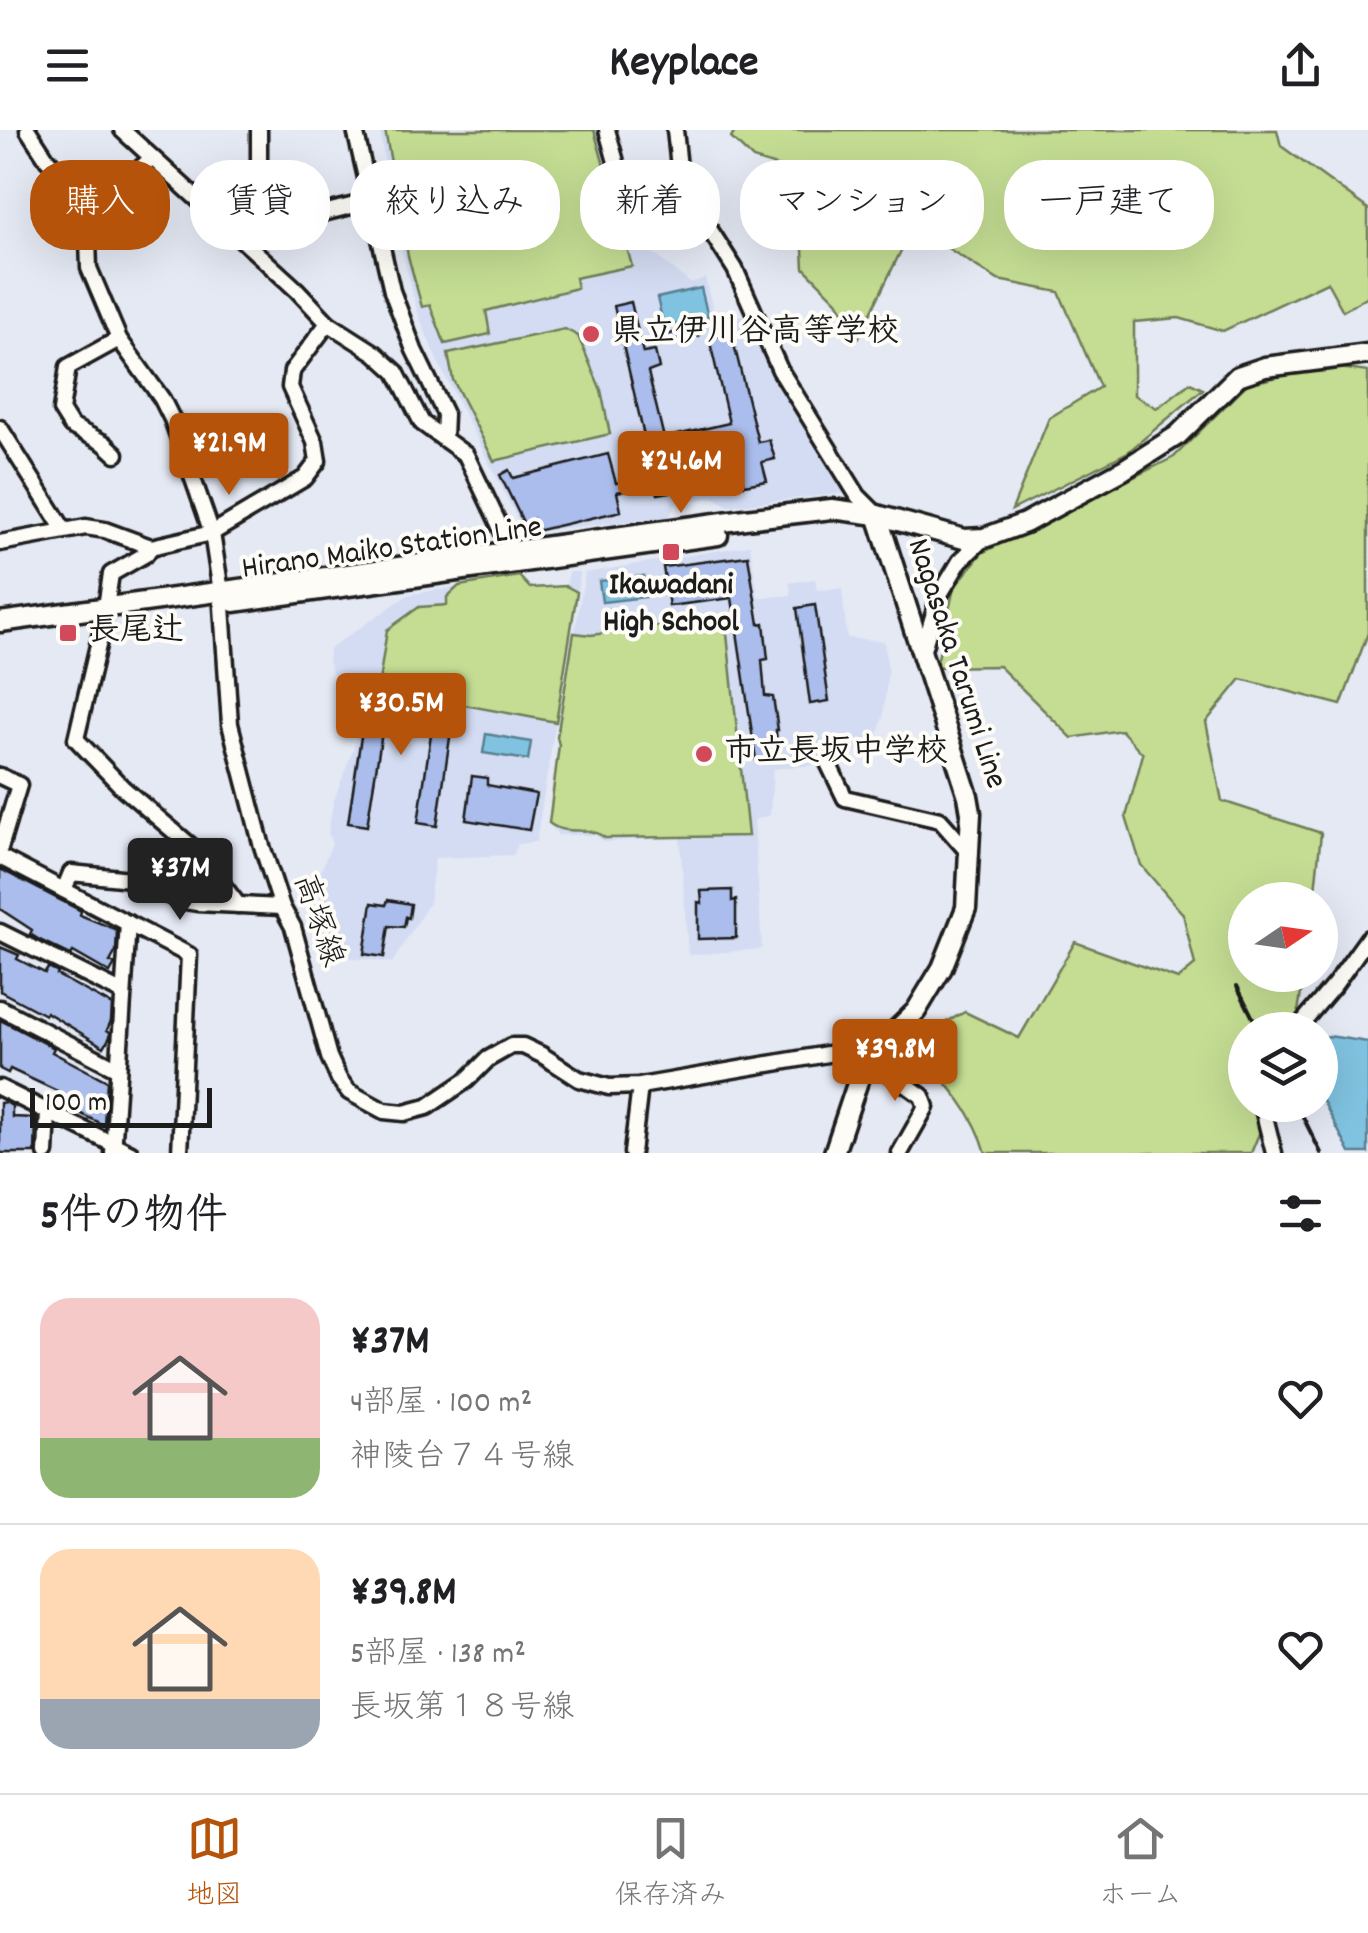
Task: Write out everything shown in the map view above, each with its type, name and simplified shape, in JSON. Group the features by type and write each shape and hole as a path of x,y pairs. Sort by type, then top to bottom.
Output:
{"main road":[{"name":"Hirano Maiko Station Line","path":"0,634 104,614 728,533 851,511 964,539 984,538 1025,522 1123,470 1178,435 1238,376 1266,367 1368,354"},
{"name":"Nagasaka Tarumi Line","path":"834,1153 858,1081 874,1053 916,1011 942,968 966,908 971,814 968,796 876,516"},
{"name":"Hirano Maiko Station Line","path":"0,622 104,614"}],"street":[{"path":"28,130 47,160"},
{"path":"122,130 328,322 396,372 422,423 466,456 514,558"},
{"path":"260,130 258,166 311,216 350,206"},
{"path":"355,130 362,160"},
{"path":"607,130 615,160"},
{"path":"675,130 678,160"},
{"path":"720,246 735,269 780,370 858,496 876,516"},
{"name":"高塚線","path":"88,250 89,268 119,340 172,419 212,534 230,724 261,843 282,908 293,927 330,1057 350,1092 384,1111 404,1113 427,1106 511,1046 542,1054 579,1080 608,1086 640,1086 865,1045 874,1053"},
{"path":"382,250 392,292 414,350 446,414 444,439"},
{"path":"0,543 86,527 151,547 212,534 305,478 318,462 315,442 290,387 292,371 328,322"},
{"path":"116,454 72,426 61,410 68,367 119,340"},
{"path":"0,428 64,530"},
{"path":"921,658 939,596 960,561 984,538"},
{"path":"151,547 146,554 111,574 76,739 123,788 198,852 238,905"},
{"path":"828,763 845,798 940,820 969,853"},
{"path":"0,776 19,785 0,848"},
{"path":"0,857 190,955 180,1153"},
{"path":"64,890 71,873 130,879 179,900 282,908"},
{"path":"113,1149 128,923"},
{"path":"0,932 124,994"},
{"path":"1311,1012 1368,938"},
{"path":"0,1008 118,1069"},
{"path":"874,1053 922,1096 926,1107 900,1153"},
{"path":"632,1153 640,1086"},
{"path":"0,1088 113,1149 131,1153"},
{"path":"46,1153 48,1112"},
{"path":"1266,1122 1274,1153"}],"shaded area":[{"name":"県立伊川谷高等学校","path":"380,130 599,130 608,160 580,160 580,250 649,250 690,283 705,278 716,322 747,314 785,395 819,443 846,493 728,506 714,497 676,504 669,517 535,531 521,526 436,358 417,311 402,250 560,250 560,160 384,160"},
{"name":"市立長坂中学校","path":"750,545 758,598 792,595 789,583 815,579 817,590 842,589 847,638 884,641 888,670 883,717 877,739 835,763 773,769 770,815 754,820 762,949 688,955 680,837 604,842 595,835 558,835 549,823 557,737 585,573"},
{"path":"569,572 580,572 536,842 518,844 513,855 435,858 429,903 392,963 338,956 319,927 321,871 332,843 328,834 333,803 354,747 359,712 339,708 341,697 328,661 329,649 408,595 519,576 530,588 566,586"}],"green space":[{"path":"385,130 594,130 602,160 580,160 580,250 628,250 632,266 575,278 577,288 486,311 490,334 445,344 430,305 422,307 407,250 560,250 560,160 390,160"},
{"path":"736,130 1277,130 1281,146 1368,209 1368,296 1343,311 1327,282 1223,331 1179,318 1134,322 1134,395 1157,408 1190,383 1203,389 1128,452 1012,510 1049,418 1100,387 1059,292 998,280 951,250 984,250 984,160 756,160 731,138"},
{"path":"803,250 901,250 859,337 837,301 804,268"},
{"path":"565,329 578,336 601,390 610,434 494,461 453,380 448,354"},
{"path":"1326,366 1368,372 1368,633 1341,705 1241,679 1206,722 1222,801 1321,833 1316,882 1228,882 1228,992 1301,992 1298,1012 1228,1012 1228,1122 1264,1122 1251,1153 986,1153 959,1099 919,1055 941,1025 965,1012 1019,1038 1075,942 1178,979 1195,965 1183,914 1141,865 1126,817 1143,754 1121,730 1072,738 999,666 936,667 954,588 982,553 1174,457 1247,384"},
{"path":"519,576 530,588 566,586 577,592 556,722 378,689 387,630 419,607 447,605 447,597 459,586"},
{"path":"705,620 727,634 748,836 605,838 591,831 563,830 549,823 557,737 574,633 591,635"}],"water":[{"path":"701,288 708,317 664,327 657,298"},
{"path":"644,576 646,597 602,602 599,581"},
{"path":"486,734 531,742 528,760 483,753"},
{"path":"1338,1037 1368,1042 1368,1153 1350,1153 1334,1122 1338,1122"}],"building":[{"path":"631,302 643,353 655,351 659,368 648,372 664,438 729,423 709,338 731,332 758,442 769,440 775,459 762,462 767,481 744,485 735,450 675,464 681,486 676,491 658,494 655,484 617,492 621,511 536,531 533,519 524,524 500,475 509,470 513,478 608,454 616,483 653,475 614,306"},
{"path":"697,327 699,336 660,346 658,337"},
{"path":"748,556 759,624 764,623 768,659 762,660 765,696 773,697 778,758 756,760 732,598 669,606 663,567"},
{"path":"815,605 829,701 810,704 797,608"},
{"path":"366,703 453,717 437,826 418,823 431,734 383,726 367,826 348,823"},
{"path":"472,776 487,778 487,785 536,794 529,830 466,820"},
{"path":"0,869 81,911 80,915 117,930 116,951 110,962 115,964 110,973 73,952 71,955 38,939 30,934 32,930 0,909"},
{"path":"732,890 732,901 736,900 736,938 698,939 701,891"},
{"path":"388,900 411,904 409,918 406,917 404,927 389,926 384,957 364,954 372,903 386,905"},
{"path":"0,947 45,973 48,968 58,973 112,1005 107,1030 110,1037 104,1047 46,1012 45,1015 0,991"},
{"path":"0,1020 107,1081 104,1125 71,1109 73,1104 55,1096 57,1091 10,1069 8,1073 0,1069"},
{"path":"0,1103 12,1106 12,1117 36,1118 35,1153 0,1153"}],"railway":[{"path":"1240,992 1250,1012"},
{"path":"1306,1122 1321,1153"}],"place":[{"name":"県立伊川谷高等学校","path":"591,334"},
{"name":"Ikawadani High School","path":"671,552"},
{"name":"長尾辻","path":"68,633"},
{"name":"市立長坂中学校","path":"704,754"}]}
